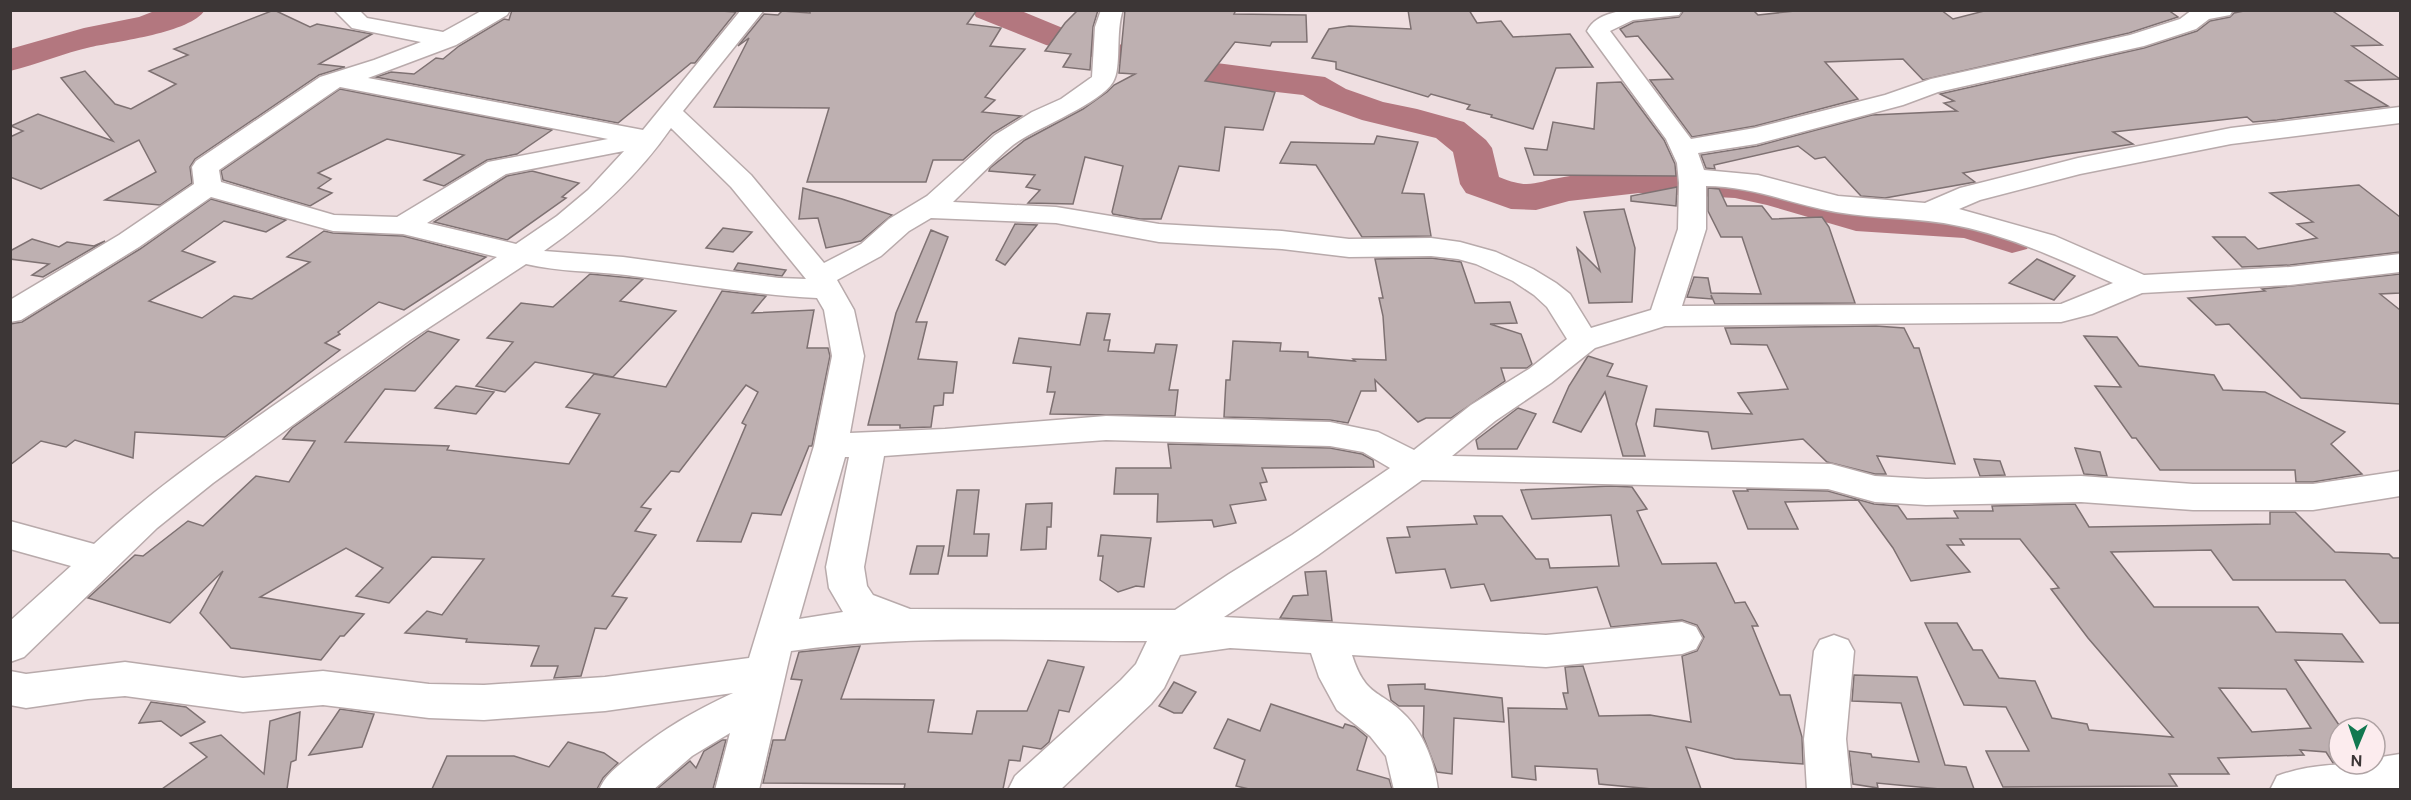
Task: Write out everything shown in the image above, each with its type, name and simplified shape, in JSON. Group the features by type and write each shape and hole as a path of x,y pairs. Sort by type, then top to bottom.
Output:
{"street":[{"path":"345,10 360,23 448,40"},
{"path":"208,187 205,167 328,82 340,80 448,40 499,10"},
{"path":"10,646 144,519 257,431 399,333 567,222 597,196 650,139 669,112 753,10"},
{"path":"208,187 333,223 403,226 545,260 623,266 779,287 824,283 964,178 1004,140 1041,117 1070,104 1103,80 1107,40 1105,26 1112,10"},
{"path":"1664,316 1692,229 1690,163 1683,148 1654,104 1598,31 1600,27 1628,14 1671,10"},
{"path":"1683,148 1756,136 1893,100 1931,86 2147,38 2188,24 2202,14 2222,10"},
{"path":"340,80 650,139"},
{"path":"669,112 741,180 824,283 839,310 848,356 831,446 765,671 737,789"},
{"path":"475,128 488,117 509,113"},
{"path":"1928,212 1970,194 2078,166 2231,136 2400,115"},
{"path":"403,226 497,168 650,139"},
{"path":"1692,178 1722,178 1758,183 1837,204 1928,212 2004,228 2035,238 2140,284"},
{"path":"10,312 129,242 208,187"},
{"path":"924,209 1056,215 1160,232 1282,240 1326,246 1431,248 1460,251 1486,258 1523,275 1545,289 1559,301 1584,341"},
{"path":"1030,789 1136,692 1150,676 1175,634 1242,584 1305,544 1415,468 1483,413 1540,376 1584,341 1664,316 2061,313 2075,311 2118,289 2140,284 2308,275 2400,263"},
{"path":"831,446 1106,428 1330,434 1360,437 1384,445 1415,468 1831,477 1853,485 1875,489 1926,492 2081,489 2193,497 2313,497 2400,484"},
{"path":"869,444 844,567 848,588 859,606 881,617 911,625"},
{"path":"10,535 101,560"},
{"path":"621,789 677,743 706,725 765,671 843,628 911,625 1175,634 1230,632 1546,651 1682,638"},
{"path":"1326,638 1340,678 1352,698 1369,713 1387,724 1405,748 1416,789"},
{"path":"1829,789 1826,739 1834,651"},
{"path":"10,688 26,691 125,679 198,687 232,694 260,695 323,688 409,699 494,702 606,695 765,671"},
{"path":"2292,789 2400,773"}],"building":[{"path":"274,10 310,27 317,24 372,34 319,64 345,67 319,75 195,159 190,167 192,183 160,205 105,200 156,172 139,140 41,189 10,177 10,137 23,131 11,126 38,114 113,141 61,78 85,71 115,104 131,109 176,84 149,71 188,55 174,49"},
{"path":"512,10 736,12 695,63 691,63 618,123 376,77 391,72 414,74 436,58 443,59 459,46 504,19 509,20"},
{"path":"810,10 977,10 967,24 1001,28 990,46 1025,49 985,97 995,100 982,112 1021,116 993,133 963,160 933,160 926,182 807,182 829,108 714,107 749,38 738,46 764,14 778,15 782,11 810,13"},
{"path":"1078,10 1098,10 1093,27 1090,70 1063,67 1071,54 1045,51 1065,23"},
{"path":"1125,10 1236,10 1234,14 1306,15 1307,42 1272,42 1270,46 1235,42 1205,81 1275,92 1263,130 1225,127 1219,171 1179,166 1161,219 1140,219 1113,214 1123,166 1085,157 1073,204 1028,203 1040,190 1026,187 1035,175 989,171 990,168 1025,140 1083,109 1114,85 1135,74 1119,73"},
{"path":"1408,10 1469,10 1477,23 1501,21 1513,37 1570,34 1593,67 1556,68 1533,129 1467,109 1470,105 1431,94 1428,97 1336,69 1336,62 1312,58 1329,29 1349,26 1411,29"},
{"path":"1684,10 1753,10 1758,15 1795,11 1941,10 1953,19 1988,10 2168,10 2178,17 2129,33 1923,80 1903,59 1825,62 1858,99 1755,126 1692,137 1650,80 1673,79 1638,36 1626,37 1620,29 1634,22 1679,17"},
{"path":"2249,10 2331,10 2382,45 2352,46 2400,79 2346,81 2388,106 2277,120 2253,122 2247,117 2113,132 2133,144 1963,173 1975,182 1885,198 1861,196 1825,157 1815,159 1798,146 1714,165 1715,169 1706,168 1701,155 1757,146 1872,115 1957,111 1944,103 1954,101 1940,94 2144,48 2197,31 2210,21"},
{"path":"1621,82 1664,140 1675,164 1676,176 1534,175 1525,148 1547,150 1553,122 1594,129 1597,83"},
{"path":"340,89 552,130 517,154 487,160 444,186 424,180 464,155 387,139 318,173 331,179 318,188 332,193 310,206 223,180 221,171"},
{"path":"1377,136 1418,142 1402,193 1424,194 1431,236 1362,237 1316,165 1280,163 1291,142 1374,144"},
{"path":"532,171 579,183 562,197 566,198 507,240 434,222 507,176"},
{"path":"2359,185 2400,217 2400,252 2290,265 2242,267 2213,237 2245,237 2258,249 2317,238 2297,224 2313,222 2270,193"},
{"path":"1677,187 1676,206 1631,201 1631,196"},
{"path":"803,188 892,215 861,241 826,248 818,218 799,219"},
{"path":"1708,188 1719,189 1727,206 1762,206 1772,219 1822,217 1829,227 1855,303 1715,304 1711,295 1712,299 1687,297 1694,277 1708,278 1711,293 1761,294 1742,237 1721,237 1708,211"},
{"path":"211,199 286,220 266,232 224,221 182,251 215,262 149,301 202,318 234,296 252,299 310,262 287,257 324,231 403,236 486,257 404,310 379,302 338,332 340,334 325,343 340,350 225,437 135,432 133,458 75,440 66,447 41,441 10,465 10,324 22,322 140,249"},
{"path":"1624,209 1635,248 1632,302 1589,303 1577,248 1600,271 1584,212"},
{"path":"1015,224 1037,225 1005,265 996,260"},
{"path":"723,228 752,232 733,252 706,248"},
{"path":"931,230 948,237 916,322 927,322 918,359 957,362 953,393 944,393 943,405 934,406 931,427 900,428 900,425 868,425 896,313"},
{"path":"32,239 59,247 67,242 94,246 105,241 43,277 32,275 49,264 10,259 10,251"},
{"path":"1431,258 1461,262 1475,303 1510,302 1517,323 1490,324 1521,334 1532,364 1527,368 1501,368 1505,381 1451,418 1426,418 1418,422 1375,380 1376,391 1361,391 1348,423 1330,420 1224,417 1226,380 1230,380 1233,341 1281,343 1280,351 1308,352 1308,357 1355,361 1353,359 1386,360 1383,316 1379,298 1383,298 1375,259"},
{"path":"2037,259 2075,276 2054,300 2009,283"},
{"path":"738,263 786,270 782,276 734,270"},
{"path":"590,274 643,279 620,301 676,311 613,377 535,362 505,392 476,386 513,342 487,338 521,303 553,307"},
{"path":"2400,274 2400,293 2380,294 2400,310 2400,404 2301,398 2229,324 2216,325 2188,298 2265,291 2262,289"},
{"path":"722,291 766,296 752,313 814,310 807,348 828,348 830,356 812,446 809,446 781,515 752,513 741,542 697,541 746,425 742,423 758,392 746,385 679,472 671,471 641,507 651,509 635,531 656,535 612,596 627,598 606,629 595,628 581,676 554,678 558,666 531,666 539,646 466,642 467,639 405,633 427,611 442,615 484,559 432,557 389,603 356,596 383,568 346,548 260,597 364,614 344,636 340,636 321,660 231,648 200,613 223,571 170,623 88,598 135,555 143,556 188,521 203,526 256,476 289,482 315,441 283,439 292,428 428,331 459,340 415,391 385,389 345,442 449,446 447,450 569,464 600,414 566,407 594,374 666,387"},
{"path":"1087,313 1110,314 1104,340 1110,340 1108,351 1154,353 1156,344 1177,345 1169,390 1178,390 1175,416 1050,414 1055,392 1047,392 1051,367 1013,363 1019,338 1080,345"},
{"path":"1876,326 1904,328 1914,348 1919,348 1955,464 1877,456 1886,474 1875,474 1827,462 1803,439 1712,449 1708,432 1654,426 1656,409 1752,414 1738,393 1788,389 1767,345 1731,344 1725,328"},
{"path":"2084,336 2117,337 2139,366 2214,375 2223,390 2265,392 2345,432 2331,444 2362,474 2313,482 2296,482 2295,470 2160,470 2136,438 2132,438 2095,386 2121,387"},
{"path":"1588,356 1613,364 1607,376 1647,386 1636,424 1645,456 1623,456 1605,392 1581,432 1553,422 1569,386"},
{"path":"456,386 494,392 476,414 435,408"},
{"path":"1518,408 1536,414 1517,449 1478,449 1476,440"},
{"path":"1168,444 1330,448 1362,454 1373,460 1374,467 1262,468 1267,482 1260,483 1266,500 1230,505 1236,523 1214,527 1212,520 1157,522 1158,494 1114,494 1116,468 1171,468"},
{"path":"2075,448 2100,452 2107,476 2084,474"},
{"path":"1974,459 2000,461 2005,475 1980,476"},
{"path":"1632,487 1647,509 1637,511 1662,564 1716,563 1735,603 1745,602 1758,626 1752,626 1780,695 1790,695 1802,737 1803,764 1735,759 1686,747 1701,789 1652,789 1599,784 1597,769 1535,766 1536,780 1512,777 1508,708 1567,709 1563,693 1568,693 1565,667 1583,666 1599,716 1650,715 1691,722 1682,656 1697,651 1704,637 1697,625 1682,620 1611,627 1597,587 1491,601 1484,584 1451,588 1445,569 1396,573 1387,538 1410,537 1407,527 1477,524 1474,516 1502,516 1536,559 1548,559 1550,568 1619,566 1611,515 1532,519 1521,490"},
{"path":"1747,489 1828,491 1874,504 1898,506 1907,519 1958,518 1954,511 1993,511 1992,506 2075,504 2089,527 2270,524 2270,512 2295,512 2335,552 2389,554 2393,558 2400,558 2400,623 2380,623 2345,580 2233,580 2211,550 2111,552 2154,607 2258,607 2276,632 2342,634 2363,662 2295,660 2333,716 2327,716 2327,754 2300,750 2304,755 2218,758 2229,774 2169,774 2177,786 2003,787 1986,751 2029,751 2006,707 1964,705 1925,623 1957,623 1973,650 1982,650 1999,678 2035,681 2052,718 2087,724 2089,730 2173,737 2088,638 2051,589 2059,588 2020,539 1960,539 1964,545 1947,545 1970,572 1911,581 1893,548 1858,500 1785,502 1798,529 1748,529 1733,491 1748,491","holes":["2219,688 2286,689 2311,728 2252,732"]},
{"path":"957,490 979,490 974,534 989,534 987,556 948,556"},
{"path":"1052,503 1051,527 1047,527 1046,549 1021,550 1026,504"},
{"path":"1101,535 1151,538 1144,587 1136,586 1118,592 1100,580 1103,556 1098,556"},
{"path":"917,546 944,546 938,574 910,574"},
{"path":"1326,571 1332,621 1280,618 1293,596 1308,595 1305,572"},
{"path":"860,646 841,699 934,700 928,732 972,734 977,711 1027,711 1048,660 1084,667 1069,712 1059,710 1049,742 1041,749 1023,746 1020,761 1009,760 1003,789 904,789 905,784 763,783 773,740 785,740 802,680 791,679 799,652"},
{"path":"1854,675 1917,677 1945,765 1966,767 1974,789 1940,789 1877,783 1878,788 1853,784 1849,751 1871,754 1872,757 1919,762 1901,703 1852,701"},
{"path":"1174,682 1196,692 1182,713 1174,713 1159,706"},
{"path":"1425,684 1425,689 1502,698 1504,722 1454,718 1452,774 1437,772 1423,736 1424,706 1399,706 1391,700 1388,685"},
{"path":"151,702 186,707 205,722 181,736 161,721 139,723"},
{"path":"1271,704 1343,728 1345,724 1355,727 1367,737 1357,770 1389,779 1392,789 1249,789 1236,786 1245,760 1214,748 1228,719 1260,731"},
{"path":"340,709 374,714 362,747 309,755"},
{"path":"300,712 296,760 291,762 287,789 162,789 207,757 190,743 221,735 264,774 270,721"},
{"path":"726,740 713,789 657,789 690,761 696,768 704,751"},
{"path":"568,742 604,753 618,763 603,778 597,789 432,789 447,756 514,756 549,767"}],"waterway":[{"path":"10,60 84,38 147,26 189,10"},
{"path":"988,10 1058,38 1100,49"},
{"path":"1116,53 1209,73 1312,85 1333,97 1375,112 1417,120 1450,130 1472,148 1480,184 1511,197 1536,198 1564,189 1639,181 1735,186 1775,194 1856,218 1969,226 2012,240"}]}
